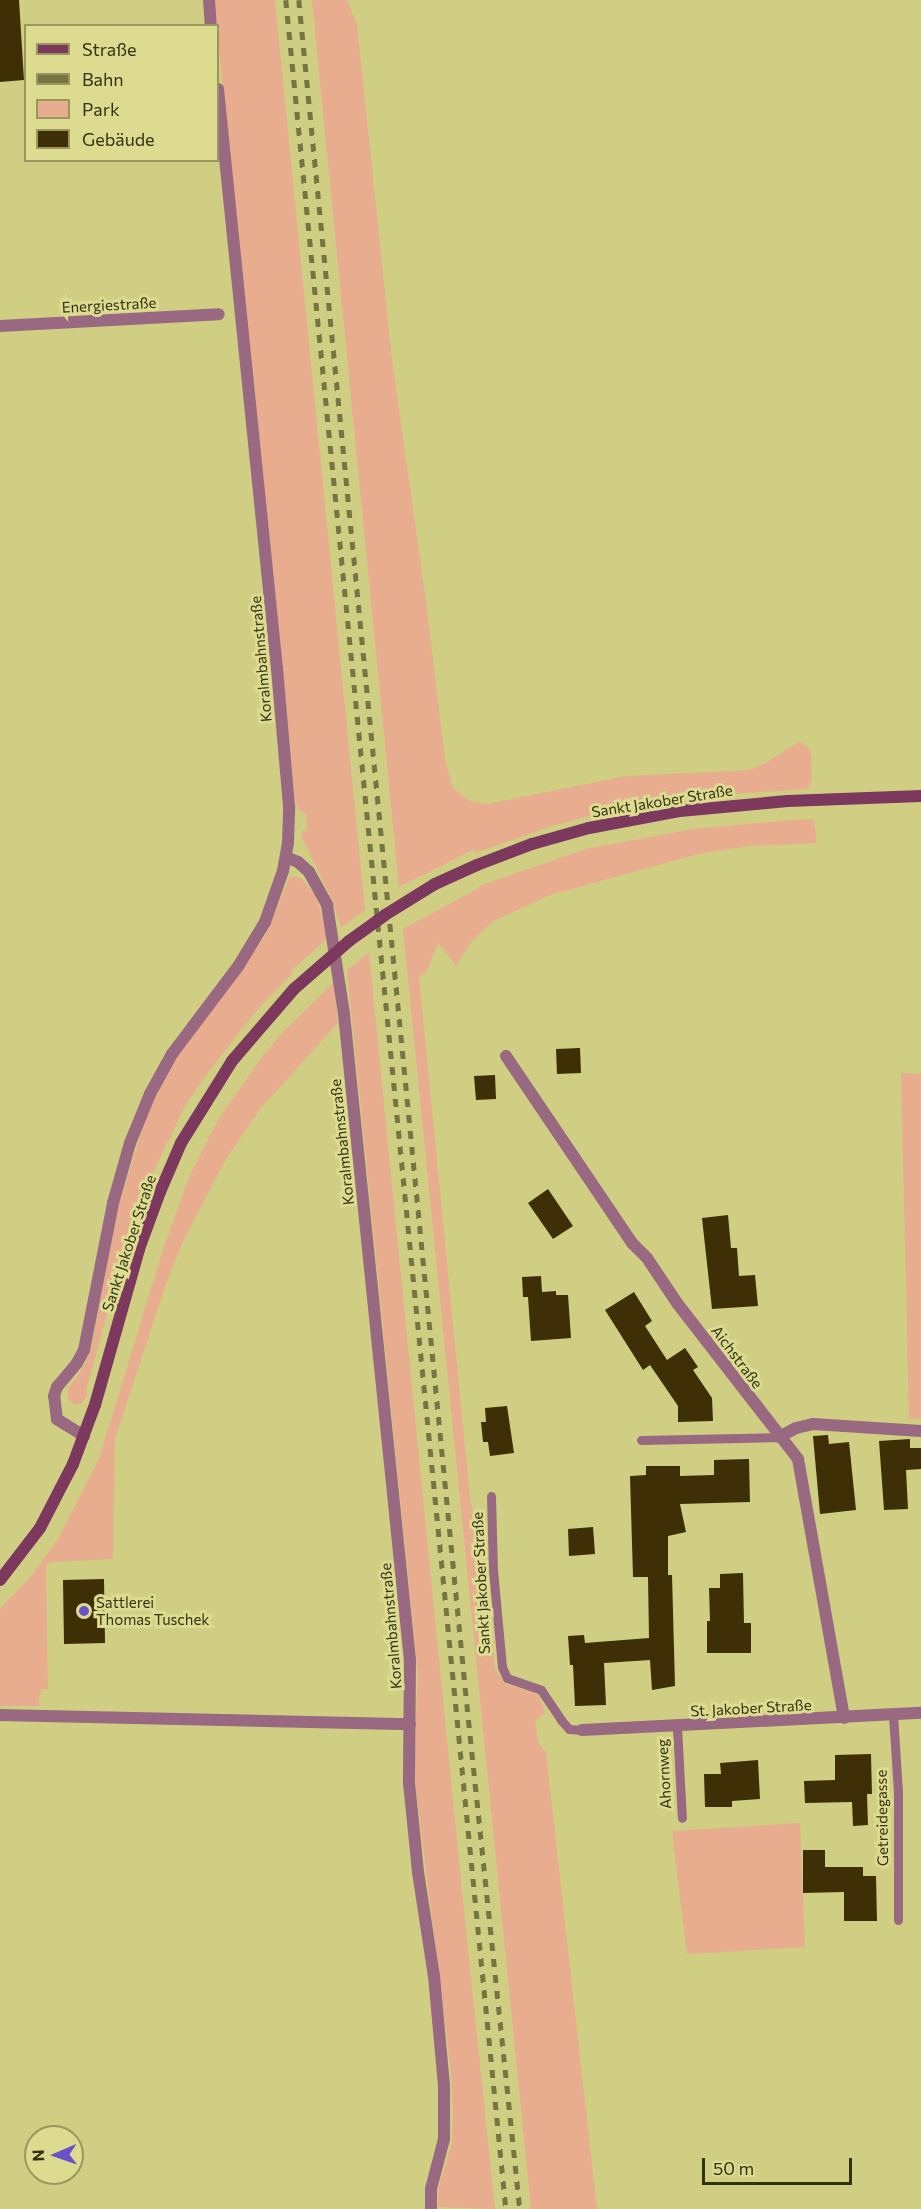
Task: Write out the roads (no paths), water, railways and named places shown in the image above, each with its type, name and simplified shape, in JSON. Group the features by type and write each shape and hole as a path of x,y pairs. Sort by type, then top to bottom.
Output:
{"main road":[{"name":"Sankt Jakober Straße","path":"0,1580 26,1549 52,1508 84,1436 139,1249 177,1152 203,1104 232,1061 294,989 349,941 385,915 435,885 477,865 580,830 680,811 788,801 921,796"}],"street":[{"path":"209,0 211,24"},
{"name":"Koralmbahnstraße","path":"219,99 289,806 286,857 298,862 309,872 327,905 341,984 406,1617 412,1685 408,1767 418,1872 434,1976 445,2097 444,2139 431,2189 431,2209"},
{"name":"Energiestraße","path":"0,326 219,314"},
{"path":"84,1436 57,1419 54,1396 57,1388 77,1363 84,1350 113,1203 130,1143 150,1094 177,1045 257,937 278,890 286,857"},
{"name":"Aichstraße","path":"506,1056 632,1244 647,1258 677,1303 798,1459 844,1718"},
{"path":"779,1437 796,1428 813,1424 921,1431"},
{"name":"St. Jakober Straße","path":"582,1730 921,1713"},
{"path":"0,1716 410,1724"}],"lane":[{"path":"641,1440 779,1437"},
{"name":"Sankt Jakober Straße","path":"491,1496 493,1570 502,1667 507,1678 541,1690 561,1720 570,1728 582,1730"},
{"name":"Getreidegasse","path":"893,1715 898,1793 898,1920"},
{"name":"Ahornweg","path":"676,1727 682,1818"}],"railway":[{"path":"286,0 506,2209"},
{"path":"299,0 467,1704 520,2209"}],"place":[{"name":"Sattlerei Thomas Tuschek","path":"84,1611"}]}
